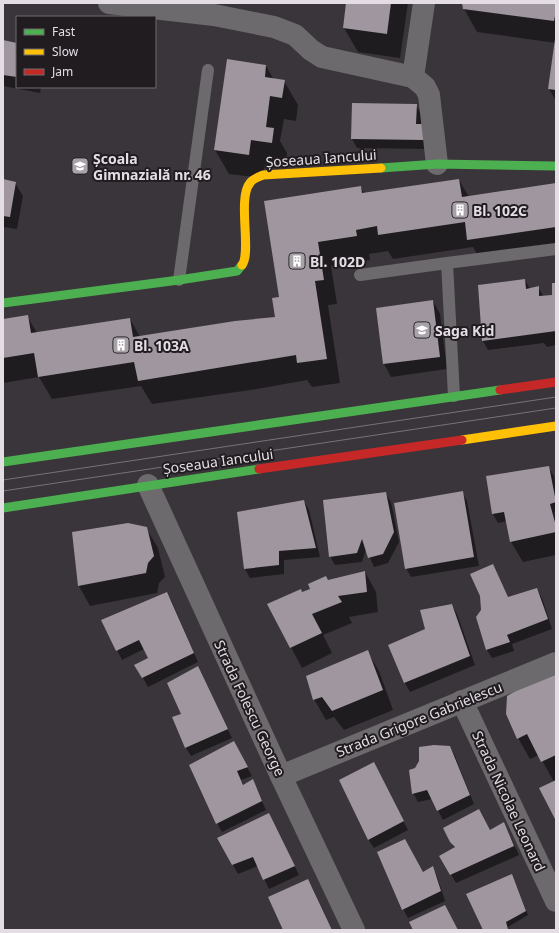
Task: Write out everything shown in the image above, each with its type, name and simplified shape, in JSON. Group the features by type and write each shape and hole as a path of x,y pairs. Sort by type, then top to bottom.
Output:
{"main road":[{"name":"Șoseaua Iancului","path":"3,303 237,271 244,263 245,192 250,182 263,175 437,164 556,166"},
{"path":"3,462 556,382"},
{"name":"Șoseaua Iancului","path":"3,508 148,485 556,426"}],"street":[{"path":"108,3 214,15 274,27 295,35 311,50 322,57 413,76 425,87 429,95 437,164"},
{"path":"413,76 424,3"},
{"name":"Strada Folescu George","path":"148,485 281,776 354,930"},
{"name":"Strada Grigore Gabrielescu","path":"281,776 556,663"},
{"name":"Strada Nicolae Leonard","path":"462,701 556,901"}],"lane":[{"path":"179,280 208,70"},
{"path":"360,275 556,249"},
{"path":"447,263 454,396"}],"building":[{"path":"346,3 391,3 387,34 343,28"},
{"path":"462,3 556,3 556,11 554,21 463,9"},
{"path":"556,39 556,90 548,89"},
{"path":"3,40 16,43 16,77 3,75"},
{"path":"227,59 266,65 265,77 285,80 282,98 270,96 266,127 274,128 272,143 251,140 249,155 214,150"},
{"path":"352,103 417,104 416,124 425,124 424,140 351,139"},
{"path":"3,179 16,182 10,217 3,216"},
{"path":"459,179 462,197 556,183 556,227 467,240 465,222 378,235 377,226 356,230 357,236 318,242 324,280 315,281 327,359 297,363 296,355 138,381 134,362 38,377 34,353 3,358 3,319 28,315 31,333 130,318 133,337 235,321 275,317 272,298 279,297 264,201 361,186 362,193"},
{"path":"525,279 526,289 539,286 539,296 552,295 552,283 556,283 556,331 482,341 478,285"},
{"path":"433,300 440,357 383,364 376,308"},
{"path":"549,466 556,502 550,504 556,526 556,532 510,542 504,512 492,514 486,476"},
{"path":"463,491 474,557 405,569 394,503"},
{"path":"386,492 394,532 383,554 368,558 362,539 357,553 329,557 323,500"},
{"path":"304,500 316,548 279,551 279,565 244,569 237,512"},
{"path":"128,523 147,527 154,556 148,563 146,573 78,586 72,532"},
{"path":"493,564 508,597 537,588 548,619 507,635 510,642 486,650 476,617 481,610 480,596 470,574"},
{"path":"365,571 367,592 338,596 342,602 312,614 322,633 290,648 267,604 301,589 302,592 310,589 308,584 326,576 328,580"},
{"path":"167,592 194,653 142,678 134,665 148,658 139,640 116,651 101,620"},
{"path":"452,604 470,656 404,683 388,645 425,629 420,610"},
{"path":"368,650 383,690 332,711 322,697 313,700 306,676"},
{"path":"198,666 228,729 185,748 172,717 181,714 167,683"},
{"path":"556,673 556,755 541,762 527,734 517,739 506,714 507,696 525,685"},
{"path":"234,741 248,767 237,771 243,785 253,779 262,801 216,824 189,765"},
{"path":"434,745 450,746 470,795 437,811 427,790 412,794 409,770 415,768 419,761 419,747"},
{"path":"374,762 404,821 368,840 339,780"},
{"path":"556,780 556,821 539,788"},
{"path":"479,809 490,830 504,822 514,846 450,875 439,856 455,847 450,842 443,828"},
{"path":"269,813 295,866 263,880 253,857 232,865 217,838"},
{"path":"405,839 423,872 433,866 441,891 402,910 377,852"},
{"path":"512,874 526,911 506,922 508,929 483,930 466,894"},
{"path":"308,879 332,930 283,930 268,897"},
{"path":"445,905 458,930 413,930 409,922"}],"tram line":[{"path":"3,480 556,397"},
{"path":"3,491 556,408"}],"traffic: fast":[{"path":"381,168 437,164 556,166"},
{"path":"3,303 237,271 242,265"},
{"path":"3,462 500,390"},
{"path":"3,508 259,469"}],"traffic: slow":[{"path":"242,265 245,259 246,249 244,212 246,190 252,180 263,175 381,168"},
{"path":"462,440 556,426"}],"traffic: jam":[{"path":"500,390 556,382"},
{"path":"259,469 462,440"}],"place":[{"name":"Școala Gimnazială nr. 46","path":"80,166"},
{"name":"Bl. 102C","path":"460,210"},
{"name":"Bl. 102D","path":"297,261"},
{"name":"Saga Kid","path":"422,330"},
{"name":"Bl. 103A","path":"121,345"}]}
